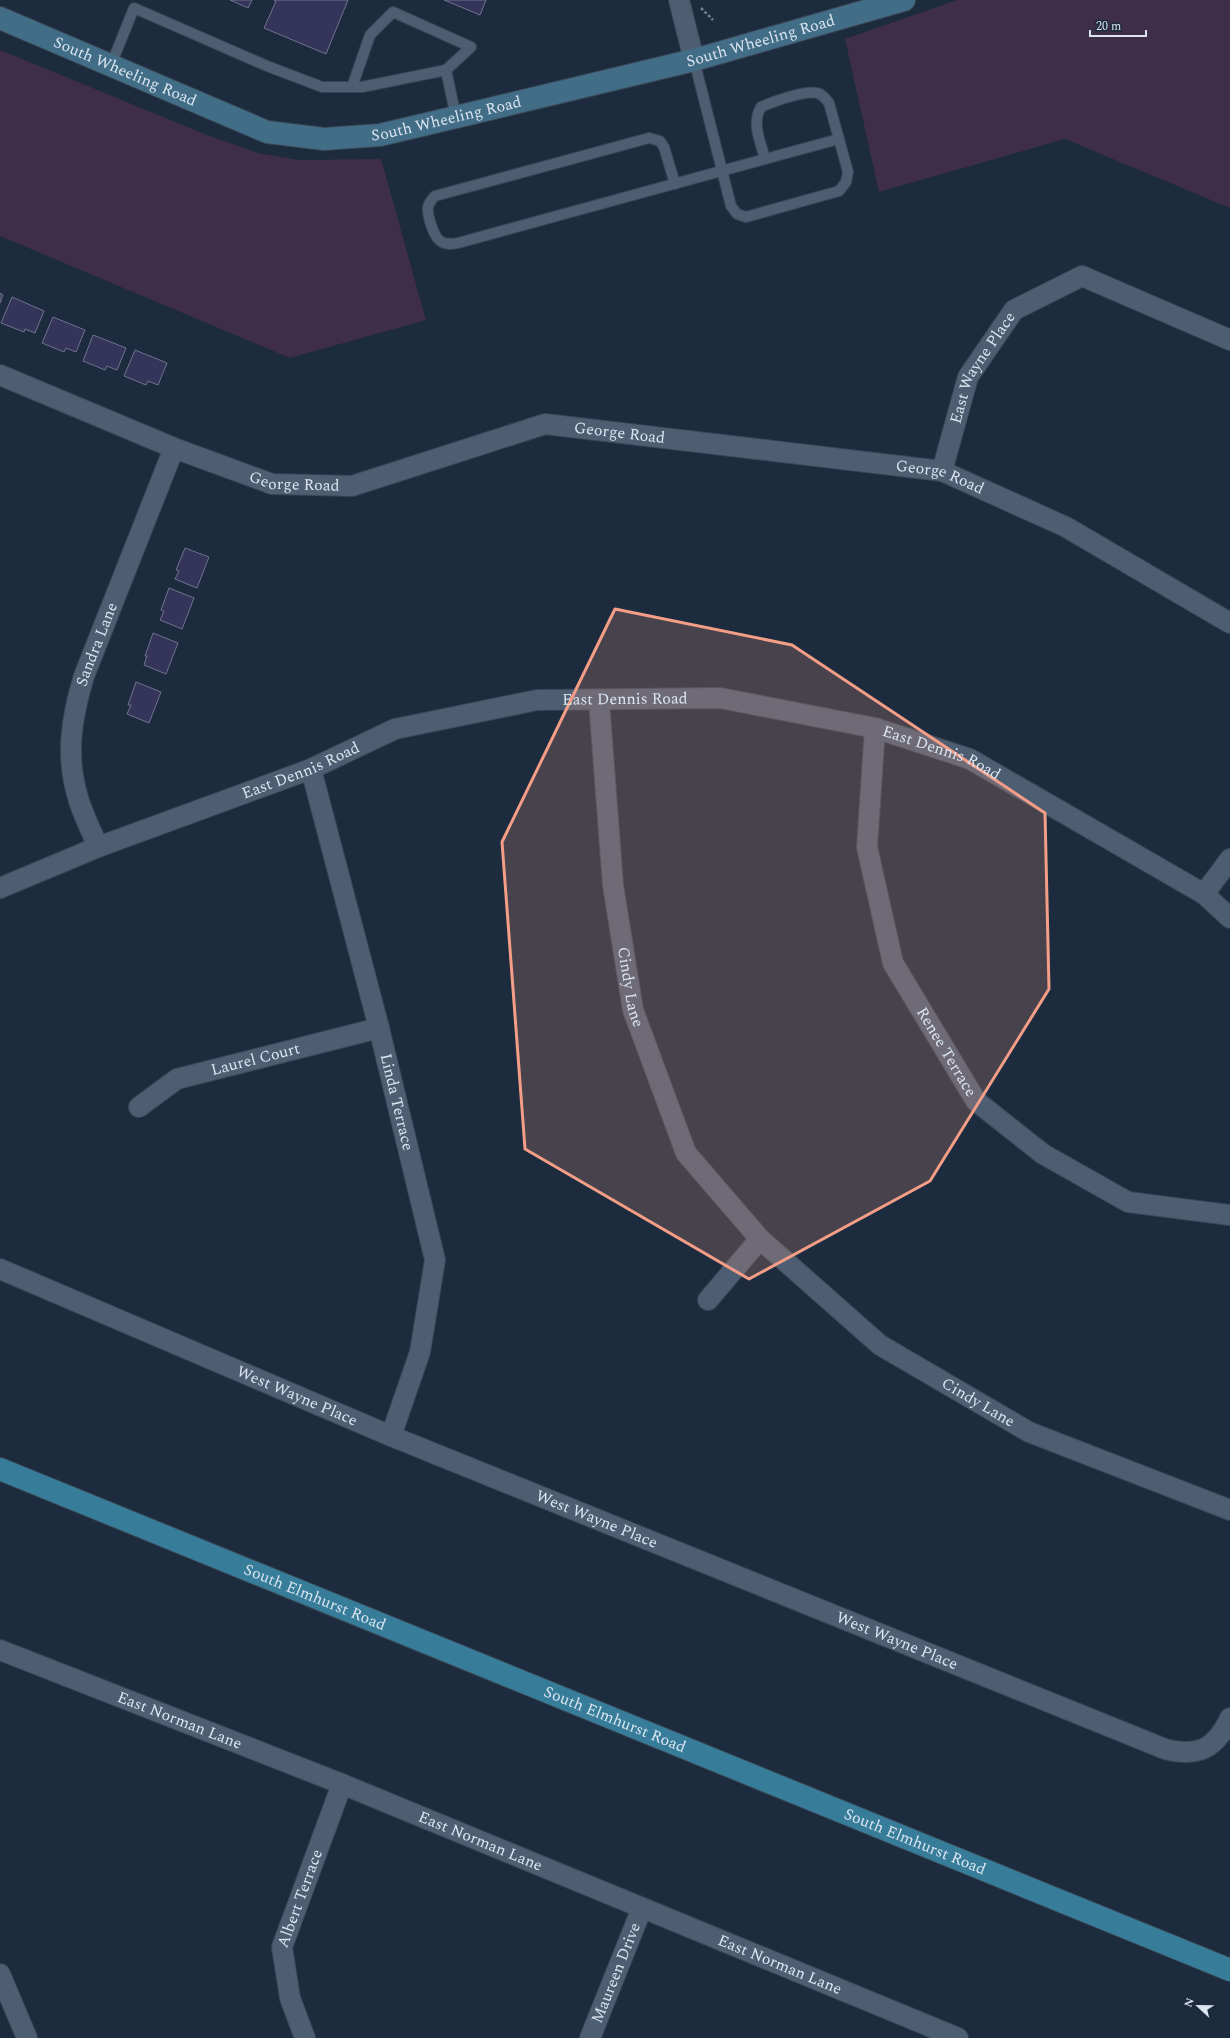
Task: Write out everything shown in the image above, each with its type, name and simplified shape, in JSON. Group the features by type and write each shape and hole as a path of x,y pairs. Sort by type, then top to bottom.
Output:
{"main road":[{"name":"South Wheeling Road","path":"0,18 267,132 324,139 373,135 456,117 694,60 904,0"},
{"name":"South Elmhurst Road","path":"0,1469 1230,1970"}],"street":[{"path":"678,0 694,60"},
{"name":"East Wayne Place","path":"942,471 968,377 1014,310 1082,276 1230,340"},
{"name":"George Road","path":"0,375 174,448 272,484 352,486 545,424 942,471 1066,527 1230,623"},
{"name":"Sandra Lane","path":"98,847 79,802 73,780 73,714 84,676 174,448"},
{"name":"East Dennis Road","path":"0,888 98,847 311,769 395,728 537,700 599,701 720,698 875,728 970,760 1204,894 1230,918"},
{"name":"Cindy Lane","path":"599,701 613,885 633,1010 686,1152 760,1239 880,1345 1029,1432 1230,1510"},
{"name":"Renee Terrace","path":"875,728 867,847 892,963 976,1101 1043,1154 1128,1202 1230,1215"},
{"name":"Linda Terrace","path":"311,769 379,1028 435,1260 420,1352 391,1436"},
{"path":"1204,894 1230,859"},
{"name":"Laurel Court","path":"139,1107 177,1079 379,1028"},
{"path":"708,1300 760,1239"},
{"name":"West Wayne Place","path":"0,1269 391,1436 1165,1749 1180,1753 1198,1752 1215,1742 1230,1718"},
{"name":"East Norman Lane","path":"0,1650 342,1784 642,1908 937,2034 958,2038"},
{"name":"Albert Terrace","path":"306,2038 290,1998 282,1947 342,1784"},
{"name":"Maureen Drive","path":"590,2038 642,1908"},
{"path":"0,1974 27,2038"}],"lane":[{"path":"111,65 134,8 267,66 322,87 352,87 362,87 446,70 472,47 393,12 370,35 352,87"},
{"path":"694,60 731,206 737,214 746,217 839,191 846,182 848,172 828,103 824,97 817,93 795,96 761,107 757,114 756,124 765,159"},
{"path":"446,70 456,117"},
{"path":"675,184 664,148 660,140 649,138 435,196 428,207 438,240 450,244 675,184 839,139"}],"path":[{"path":"700,4 701,8 713,20"}],"highlighted area":[{"path":"615,609 792,645 1045,813 1049,989 930,1181 749,1279 525,1149 502,842"}],"shaded area":[{"path":"957,0 1230,0 1230,208 1065,139 879,192 845,39"},
{"path":"0,50 207,135 258,153 299,160 381,159 426,320 290,358 0,236"}],"building":[{"path":"230,0 252,0 248,8"},
{"path":"274,0 348,0 326,54 264,28 276,1"},
{"path":"444,0 486,0 480,15"},
{"path":"0,293 3,295 0,303"},
{"path":"12,297 44,311 35,333 25,329 24,332 1,323"},
{"path":"53,317 85,330 76,352 66,348 64,352 42,343"},
{"path":"93,335 126,348 117,370 107,366 105,370 83,361"},
{"path":"135,350 167,363 158,385 148,381 146,385 124,376"},
{"path":"185,548 209,557 197,588 175,579 179,571 176,570"},
{"path":"169,588 194,598 182,629 160,620 164,611 161,610"},
{"path":"153,633 178,643 166,674 144,665 147,656 145,656"},
{"path":"136,682 161,692 149,723 127,714 131,705 128,705"}]}
